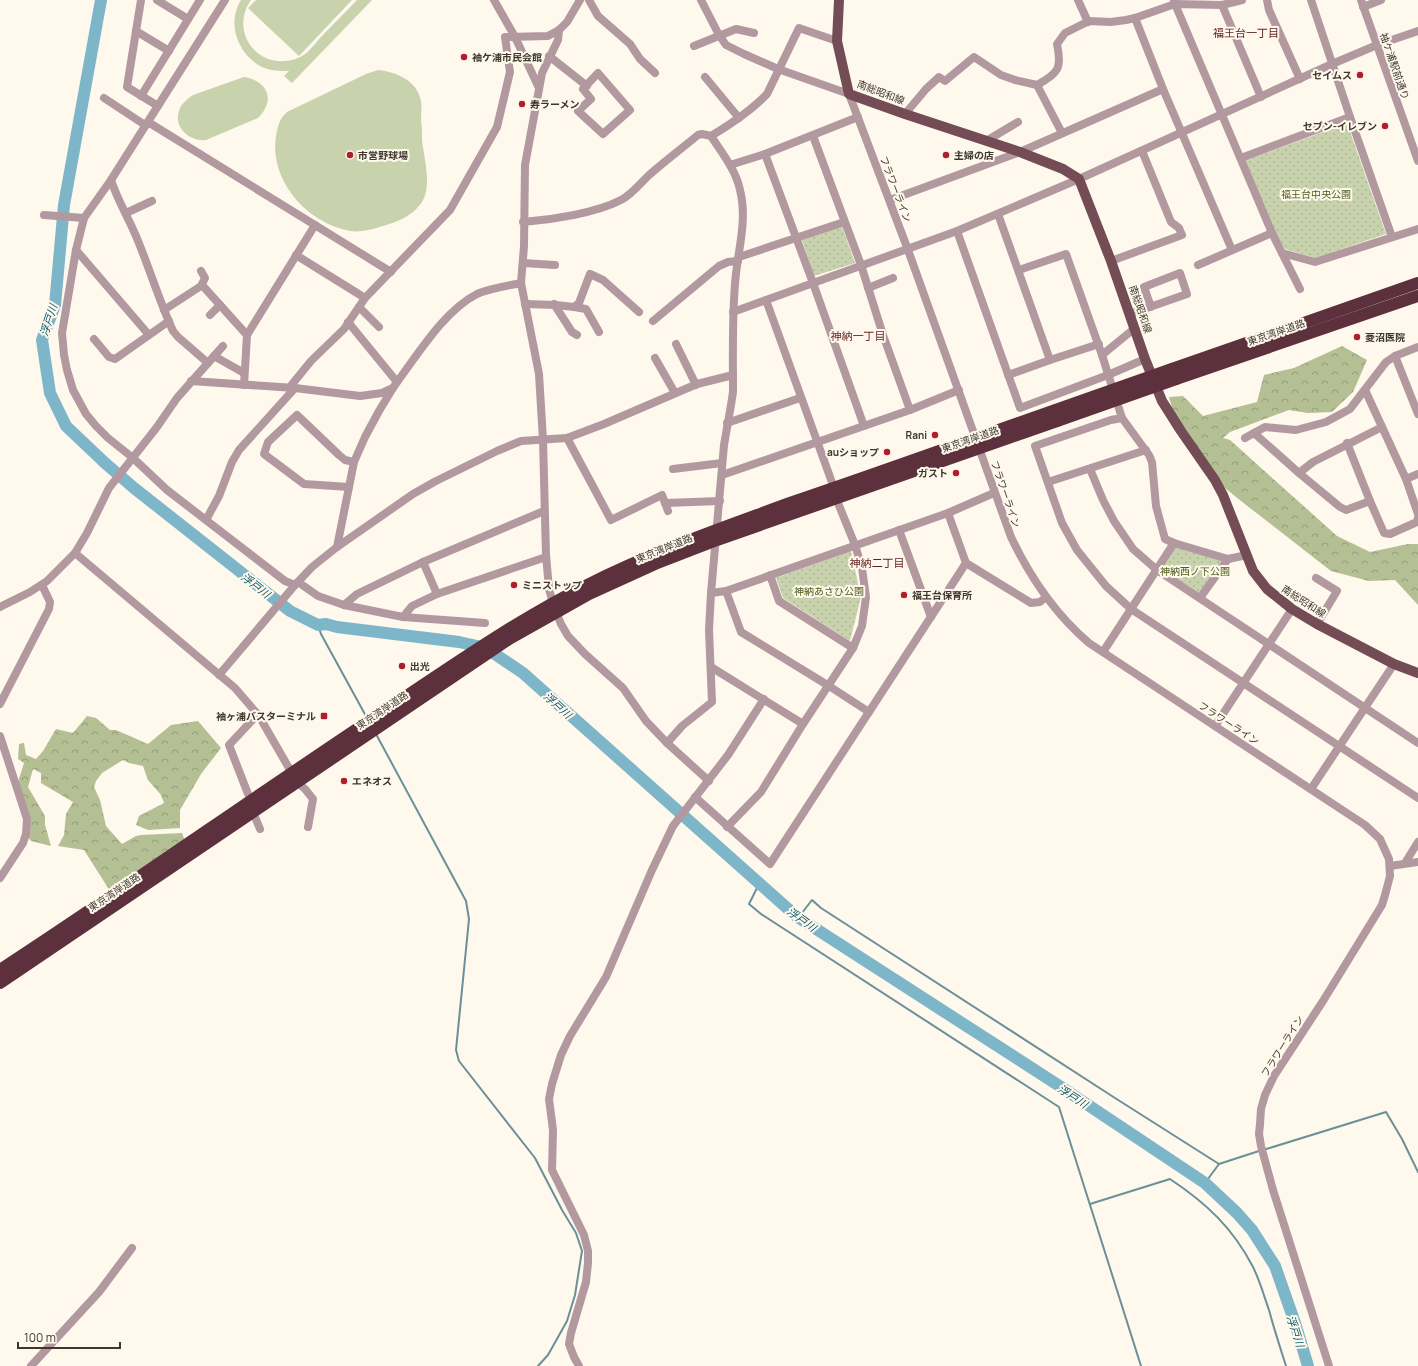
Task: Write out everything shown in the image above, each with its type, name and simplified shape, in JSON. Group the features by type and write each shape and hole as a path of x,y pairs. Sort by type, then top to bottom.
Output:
{"highway":[{"name":"東京湾岸道路","path":"0,970 554,608 589,594 717,534 1174,374 1418,283"},
{"name":"東京湾岸道路","path":"1174,374 1418,296"},
{"name":"東京湾岸道路","path":"0,984 294,777"}],"main road":[{"name":"南総昭和線","path":"839,0 838,40 849,94 1020,152 1063,169 1079,179 1111,262 1145,359 1162,401 1215,480 1223,495 1253,571 1267,589 1292,609 1317,624 1394,664 1418,673"}],"street":[{"path":"141,0 127,87 158,106"},
{"path":"157,0 188,19"},
{"path":"141,96 200,0"},
{"path":"225,0 111,180 84,218 76,250 62,333 64,355 73,390 86,414 108,438 133,458 167,490 285,581 296,584 318,596 344,605 403,617 485,623"},
{"path":"494,0 515,37 538,88"},
{"path":"206,520 219,496 232,462 239,450 291,395 292,388 311,361 335,338 365,298 450,210 497,127 510,72 505,37 548,36 559,30 567,22 580,0"},
{"path":"589,0 598,16 630,44 640,59 655,73"},
{"path":"701,0 719,35 726,45 778,68 849,94"},
{"path":"1078,0 1088,22"},
{"path":"905,114 926,89 939,77 945,81 974,57 1001,74 1015,80 1037,85 1052,75 1059,68 1060,57 1057,44 1064,33 1088,22 1111,22 1135,18 1175,2 1222,5 1242,0"},
{"path":"1267,0 1269,10 1300,79"},
{"path":"1311,0 1392,237"},
{"path":"1362,3 1381,0"},
{"path":"1175,2 1272,233 1300,289"},
{"name":"袖ケ浦駅前通り","path":"1362,3 1418,161"},
{"path":"1222,5 1261,97"},
{"path":"1135,18 1163,89 1232,250"},
{"path":"711,136 739,118 767,94 778,68 799,28 838,40"},
{"path":"694,46 736,29 754,33"},
{"path":"559,30 558,40 549,56 538,88 524,164 521,283 539,374 543,440 546,557 549,589 554,608 568,636 585,654 623,688 646,721 667,743 709,780"},
{"path":"136,31 169,51"},
{"path":"733,312 861,265 908,250 957,231 1142,151 1332,64 1418,31"},
{"path":"549,56 587,86"},
{"path":"598,73 630,110 603,134 578,111 591,99 583,89 587,86 598,73"},
{"path":"705,77 739,118"},
{"path":"1037,85 1062,133"},
{"path":"890,200 1020,152 1163,89"},
{"name":"フラワーライン","path":"849,94 890,200 978,443 994,493 1014,544 1031,575 1046,597 1077,632 1103,652 1366,825 1380,839 1386,850 1390,866 1389,885 1382,905 1323,1001 1274,1076 1265,1095 1261,1109 1259,1134 1263,1153 1273,1190 1329,1366"},
{"path":"104,98 315,224 391,272"},
{"path":"1241,158 1350,117"},
{"path":"730,165 765,154 858,118"},
{"path":"986,141 1018,122"},
{"path":"523,222 564,216 610,205 630,194 649,175 702,134 711,136 730,165 739,184 743,206 733,312 733,376 731,405 722,463 710,630 712,702 682,726 667,743"},
{"path":"813,136 861,265 883,335 910,410"},
{"path":"1111,262 1182,236 1178,228 1171,222 1142,151"},
{"path":"765,154 814,283 864,426"},
{"path":"111,180 114,191 126,213 169,321 178,337 208,363"},
{"path":"126,213 152,201"},
{"path":"998,214 1050,360"},
{"path":"44,215 84,218"},
{"path":"653,321 719,266 797,237 844,222"},
{"path":"244,385 246,335 315,224"},
{"path":"1282,253 1315,262 1418,229"},
{"path":"957,231 1020,408 1108,375 1145,359"},
{"path":"1198,265 1272,233"},
{"path":"76,250 149,335"},
{"path":"1019,270 1066,254 1099,344 1122,418 1146,450 1152,462 1156,506 1165,539 1228,559 1247,555"},
{"path":"296,255 365,298"},
{"path":"522,263 555,265"},
{"path":"164,310 202,285 205,278 201,271"},
{"path":"1130,314 1151,307 1187,294 1180,273 1144,287 1151,307"},
{"path":"574,307 579,303 590,274 603,280 639,312"},
{"path":"868,288 893,278"},
{"path":"337,547 354,462 368,430 395,385 453,311 477,294 521,283"},
{"path":"202,285 246,335"},
{"path":"727,827 761,792 803,724 853,648 862,626 866,597 862,568 855,545 816,443 766,300"},
{"path":"525,304 554,304 586,309 599,332"},
{"path":"554,304 572,332 577,336"},
{"path":"210,315 220,305"},
{"path":"359,307 378,327"},
{"path":"94,339 109,357 115,359 169,321"},
{"path":"348,322 395,385"},
{"path":"1102,355 1135,328"},
{"path":"676,344 696,385"},
{"path":"1008,375 1099,344"},
{"path":"2,606 42,585 62,568 75,553 88,533 109,488 157,427 177,398 223,346"},
{"path":"1245,438 1265,428 1296,430 1326,422 1350,409 1386,362 1395,356 1418,347"},
{"path":"214,356 244,374"},
{"path":"1395,356 1418,414"},
{"path":"655,358 675,393"},
{"path":"219,675 312,567 337,547 413,494 497,451 520,442 567,438 696,385 733,376"},
{"path":"191,381 292,388 360,396 382,393 395,385"},
{"path":"722,475 910,410 959,390"},
{"path":"1365,390 1406,478 1418,514"},
{"path":"727,423 800,398"},
{"path":"350,487 304,484 264,454 268,442 298,415 338,455 345,460 354,462"},
{"path":"1122,418 1111,420 1035,446 1062,523 1077,550 1106,586 1131,609 1418,798"},
{"path":"1299,473 1313,462 1347,443 1382,427"},
{"path":"1254,433 1340,507 1346,510 1370,500"},
{"path":"567,438 611,520 662,495 668,511"},
{"path":"1347,443 1384,533 1390,534 1417,522 1418,518"},
{"path":"1048,482 1146,450"},
{"path":"673,469 722,463"},
{"path":"1090,469 1103,500 1133,549 1157,570 1418,743"},
{"path":"1406,478 1418,474"},
{"path":"712,593 726,591 948,513 994,493"},
{"path":"665,503 720,501"},
{"path":"344,605 357,594 423,562 544,511"},
{"path":"948,513 966,563 1031,603 1040,602 1046,597"},
{"path":"899,530 931,617"},
{"path":"1103,652 1174,543"},
{"path":"75,553 235,688 258,714 294,777 313,799 308,827"},
{"path":"403,617 412,606 437,594 546,557"},
{"path":"1200,598 1228,559"},
{"path":"423,562 437,594"},
{"path":"694,799 770,864 966,563"},
{"path":"770,575 779,601 853,648"},
{"path":"1316,578 1337,591 1317,624"},
{"path":"0,704 49,609 50,602 42,585"},
{"path":"726,591 741,632 869,712"},
{"path":"1215,726 1292,609"},
{"path":"1311,789 1394,664"},
{"path":"711,667 803,724"},
{"path":"579,1366 569,1344 586,1282 588,1251 584,1235 552,1170 553,1130 549,1099 552,1084 561,1054 570,1036 606,977 646,882 673,826 728,755 764,699"},
{"path":"248,794 229,745 258,714"},
{"path":"0,736 27,818 27,827 23,843 0,878"},
{"path":"0,762 8,757"},
{"path":"255,817 260,829"},
{"path":"1405,863 1418,842"},
{"path":"1390,866 1418,862"},
{"path":"31,1366 99,1292 132,1248"}],"green space":[{"path":"241,0 251,0 245,13 243,25 246,37 252,47 260,55 271,60 284,61 301,57 307,52 357,0 372,0 292,83 284,76 289,71 272,70 262,67 246,55 241,47 237,38 235,18"},
{"path":"256,0 352,0 299,56 248,8"},
{"name":"市営野球場","path":"378,70 405,78 419,94 421,101 422,141 427,178 426,192 418,208 403,218 369,230 351,231 335,227 320,220 295,198 285,184 279,169 275,153 276,136 278,126 287,112 366,74"},
{"path":"244,77 259,83 267,92 267,105 258,118 206,140 195,139 185,133 181,128 178,117 180,108 186,100 193,95"},
{"name":"福王台中央公園","path":"1347,123 1386,234 1315,258 1285,249 1272,227 1244,161"},
{"path":"842,226 855,263 814,276 802,240"},
{"path":"1342,346 1367,360 1353,392 1332,412 1308,413 1289,410 1230,432 1223,438 1230,440 1337,536 1370,552 1408,544 1418,544 1418,605 1395,580 1369,581 1331,571 1225,488 1177,426 1169,397 1183,396 1203,416 1257,402 1264,375 1294,368"},
{"name":"神納西ノ下公園","path":"1175,546 1224,560 1199,594 1161,570"},
{"name":"神納あさひ公園","path":"851,551 861,597 850,641 783,598 776,578"},
{"path":"87,716 96,718 110,730 116,730 148,744 171,725 198,721 221,748 201,774 180,810 180,828 148,830 136,825 139,816 164,803 161,795 148,780 143,766 123,760 102,773 96,781 94,787 100,800 106,826 122,844 136,836 141,835 182,833 185,841 110,891 84,850 58,846 64,835 66,814 73,802 41,783 41,773 33,769 28,787 45,816 45,825 51,846 31,841 28,837 18,782 24,763 18,759 19,744 24,743 26,755 36,759 43,751 56,729 73,733"}],"waterway":[{"name":"浮戸川","path":"101,0 64,205 55,305 42,340 50,393 66,426 134,488 290,611 318,625 326,624 337,627 459,642 486,648 523,673 796,916 1058,1085 1205,1183 1237,1213 1252,1230 1275,1266 1308,1366"},
{"path":"318,625 321,634 367,718"},
{"path":"376,734 466,901 469,919 456,1050 459,1061 535,1158 562,1210 576,1233 582,1251 575,1295 567,1321 548,1355 538,1366"},
{"path":"759,884 749,904 761,914 1059,1107 1141,1366"},
{"path":"798,918 812,900 821,908 1219,1164"},
{"path":"1263,1150 1386,1112 1402,1139 1418,1172"},
{"path":"1205,1183 1219,1164 1259,1151"},
{"path":"1090,1204 1170,1179 1195,1197 1218,1217 1237,1240 1253,1267 1260,1283 1286,1366"}],"place":[{"name":"袖ケ浦市民会館","path":"464,57"},
{"name":"セイムス","path":"1360,75"},
{"name":"寿ラーメン","path":"522,104"},
{"name":"セブン-イレブン","path":"1385,126"},
{"name":"市営野球場","path":"350,155"},
{"name":"主婦の店","path":"946,155"},
{"name":"菱沼医院","path":"1357,337"},
{"name":"Rani","path":"935,435"},
{"name":"auショップ","path":"887,452"},
{"name":"ガスト","path":"956,473"},
{"name":"ミニストップ","path":"514,585"},
{"name":"福王台保育所","path":"904,595"},
{"name":"出光","path":"402,666"},
{"name":"袖ヶ浦バスターミナル","path":"324,716"},
{"name":"エネオス","path":"344,781"}],"district":[{"name":"福王台一丁目","path":"1246,32"},
{"name":"神納一丁目","path":"858,335"},
{"name":"神納二丁目","path":"877,562"}]}
